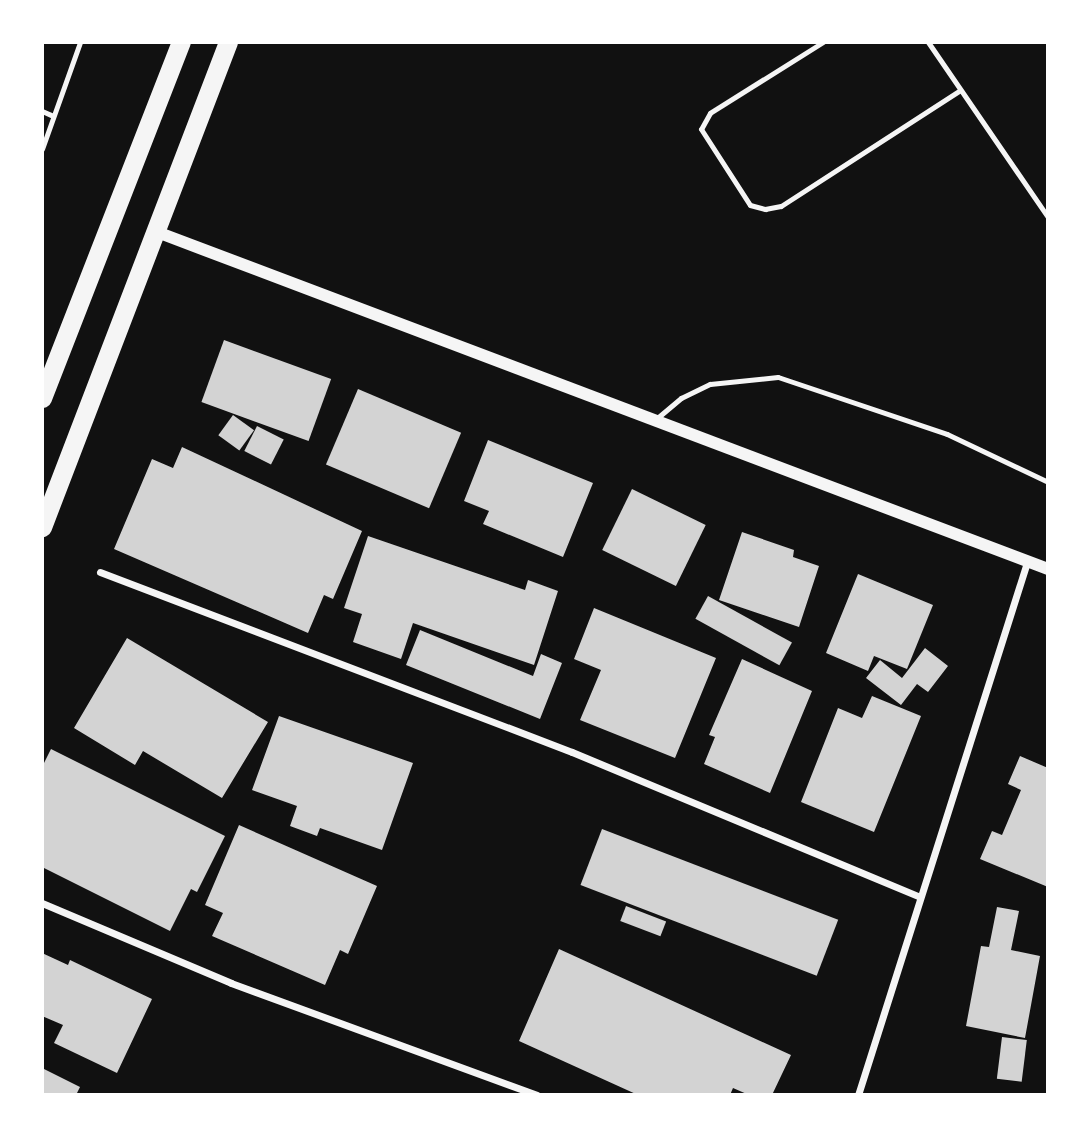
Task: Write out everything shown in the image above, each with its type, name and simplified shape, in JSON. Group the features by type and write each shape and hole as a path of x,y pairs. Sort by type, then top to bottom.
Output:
{"highway":[{"path":"42,398 181,42"},
{"path":"42,527 228,42"}],"street":[{"path":"157,232 1028,558 1048,569"},
{"path":"858,1095 918,896 1028,558"},
{"path":"100,572 572,752 918,896"},
{"path":"42,903 230,983 537,1095"}],"lane":[{"path":"42,149 80,42"},
{"path":"824,42 710,113 701,129 750,205 765,209 781,206 960,89"},
{"path":"928,42 1048,217"},
{"path":"42,111 53,116"},
{"path":"656,419 681,398 710,384 778,377 947,434 1048,482"}],"building":[{"path":"224,340 331,379 309,441 201,402"},
{"path":"358,389 461,433 429,508 326,464"},
{"path":"233,415 254,430 239,451 218,435"},
{"path":"257,426 284,440 271,465 244,451"},
{"path":"488,440 593,483 563,557 483,524 489,511 464,501"},
{"path":"182,447 362,531 333,599 324,595 308,633 114,549 152,459 173,468"},
{"path":"632,489 706,525 676,586 602,550"},
{"path":"742,532 794,550 793,557 819,566 799,627 719,600"},
{"path":"368,536 525,590 528,580 558,591 534,665 413,623 401,659 353,642 362,614 344,608"},
{"path":"858,574 933,605 907,669 874,656 868,671 826,653"},
{"path":"708,596 792,643 779,665 695,619"},
{"path":"594,608 716,658 675,758 580,720 601,670 574,659"},
{"path":"420,630 533,676 541,654 562,663 540,719 406,665"},
{"path":"127,638 268,722 222,798 143,751 135,765 74,728"},
{"path":"925,648 948,666 928,692 917,684 901,705 866,678 880,660 902,678"},
{"path":"742,659 812,691 770,793 704,764 715,737 709,735"},
{"path":"872,696 921,716 874,832 801,802 838,708 862,718"},
{"path":"279,716 413,763 382,850 320,828 317,836 290,826 297,806 252,790"},
{"path":"51,749 225,836 197,892 191,889 170,931 42,867 42,767"},
{"path":"1020,756 1048,768 1048,887 980,859 992,831 1002,835 1021,790 1008,784"},
{"path":"239,825 377,886 348,954 340,950 325,985 212,936 223,913 205,905"},
{"path":"602,829 838,920 817,976 580,885"},
{"path":"626,906 666,921 660,936 620,921"},
{"path":"997,907 1019,911 1011,950 1040,956 1025,1038 966,1026 981,946 989,947"},
{"path":"559,949 791,1055 772,1095 749,1095 733,1088 730,1095 638,1095 519,1041"},
{"path":"42,953 68,965 70,960 152,999 117,1073 54,1043 63,1025 42,1016"},
{"path":"1002,1037 1027,1040 1022,1082 997,1079"},
{"path":"42,1068 80,1087 76,1095 42,1095"}]}
